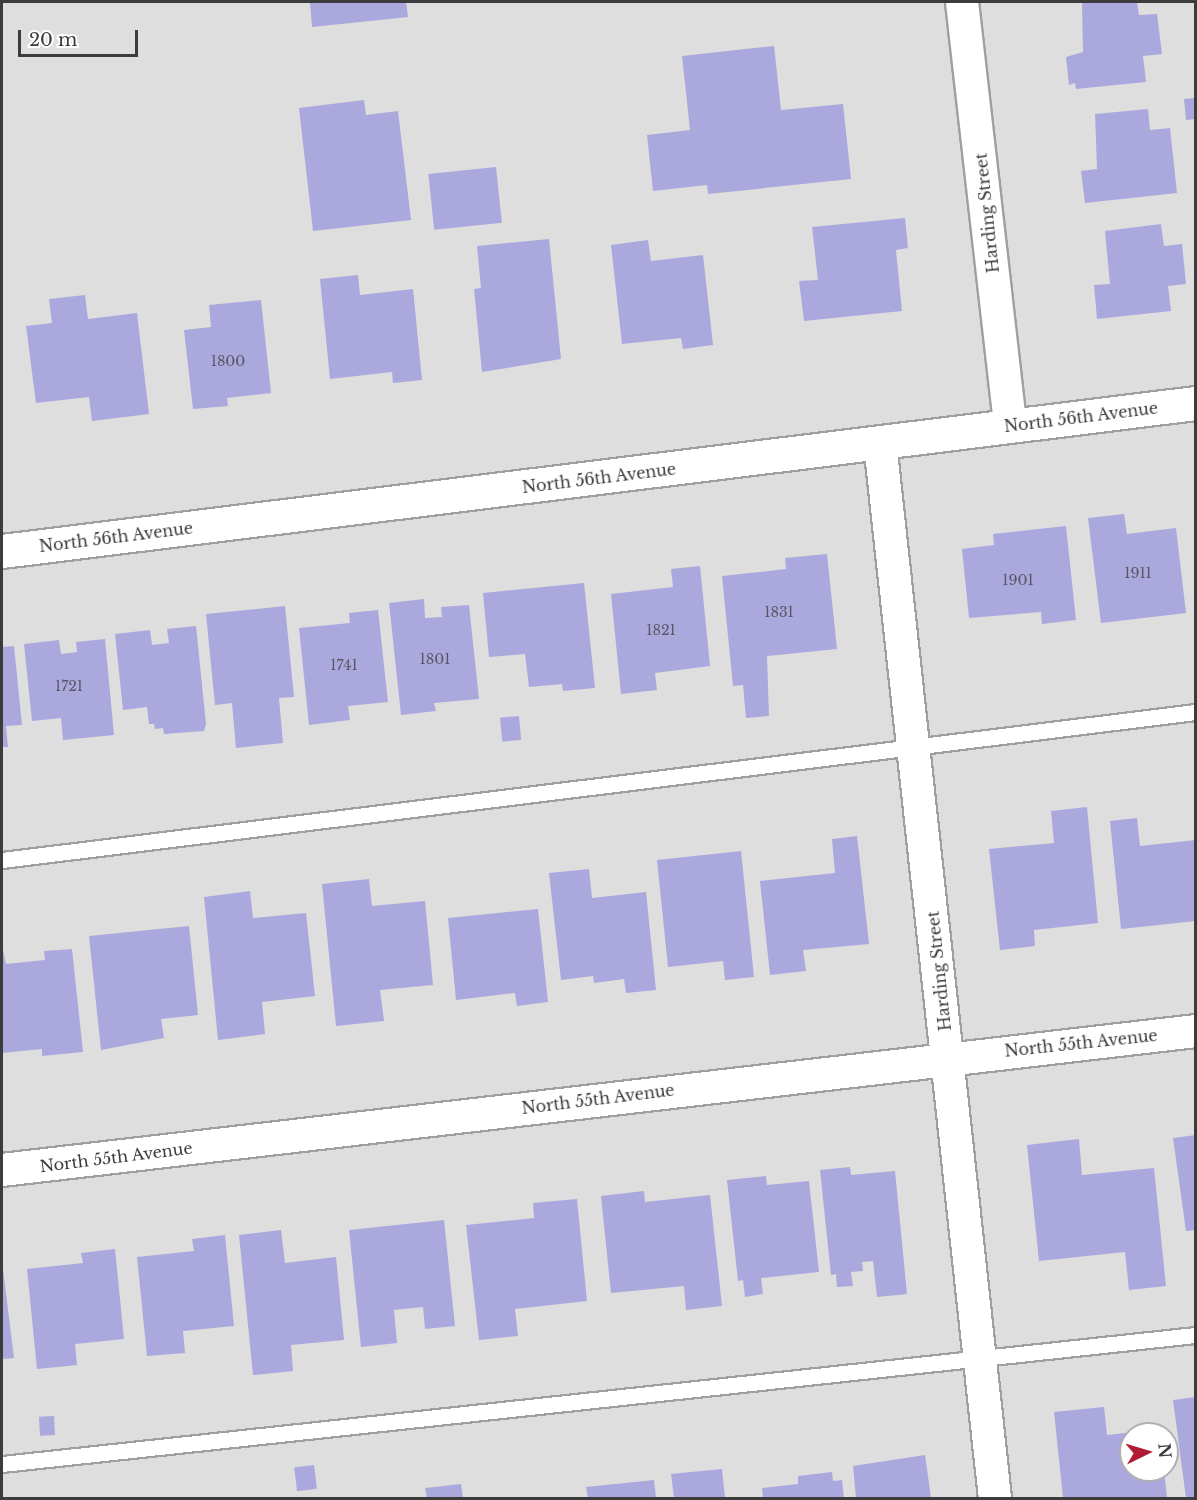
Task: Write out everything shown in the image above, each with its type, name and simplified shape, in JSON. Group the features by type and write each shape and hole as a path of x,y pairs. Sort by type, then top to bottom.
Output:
{"street":[{"name":"Harding Street","path":"962,2 1010,425"},
{"name":"North 56th Avenue","path":"2,551 1196,403"},
{"name":"Harding Street","path":"880,443 949,1058 994,1498"},
{"name":"North 55th Avenue","path":"2,1170 1196,1031"}],"lane":[{"path":"2,860 914,745 1196,712"},
{"path":"2,1464 980,1361 1196,1335"}],"building":[{"path":"310,2 406,2 408,17 312,27"},
{"path":"1082,2 1137,2 1139,15 1157,14 1162,54 1143,56 1146,82 1076,89 1075,83 1069,85 1066,57 1083,52"},
{"path":"774,46 781,110 843,104 851,179 708,194 707,185 653,191 647,135 690,130 682,56"},
{"path":"1196,98 1196,119 1186,120 1184,99"},
{"path":"364,100 366,115 398,111 411,220 313,231 299,108"},
{"path":"1148,109 1150,130 1170,128 1177,193 1085,203 1081,171 1097,169 1095,114"},
{"path":"496,167 502,223 434,230 428,174"},
{"path":"905,218 908,248 896,250 902,311 804,321 799,281 818,280 812,227"},
{"path":"1161,224 1164,246 1182,244 1186,284 1168,286 1171,311 1097,319 1094,285 1110,284 1105,231"},
{"path":"549,239 561,359 482,372 474,289 481,288 477,246"},
{"path":"648,240 651,261 703,255 713,345 683,349 681,338 622,344 611,245"},
{"path":"358,275 360,295 413,289 422,380 393,383 392,372 330,379 320,279"},
{"path":"85,295 88,319 137,313 149,414 92,421 89,397 36,403 26,326 52,323 49,299"},
{"path":"261,300 271,393 227,398 228,406 193,409 184,330 211,327 209,305"},
{"path":"1124,514 1127,534 1176,528 1186,613 1101,623 1088,518"},
{"path":"1066,526 1076,620 1042,624 1041,612 969,618 962,549 994,545 993,534"},
{"path":"827,554 837,649 767,656 769,716 746,718 743,685 733,686 722,576 786,569 785,558"},
{"path":"700,566 710,666 655,673 657,690 621,694 611,594 673,587 671,569"},
{"path":"584,583 595,688 563,691 562,684 529,687 525,654 489,657 483,593"},
{"path":"424,599 425,618 442,617 441,607 469,605 479,699 434,703 436,711 401,715 389,603"},
{"path":"285,606 294,697 279,698 283,743 236,748 232,703 215,705 206,614"},
{"path":"378,610 388,702 348,706 350,720 309,725 299,628 350,623 349,613"},
{"path":"196,626 206,724 204,731 164,734 163,728 155,729 154,724 149,724 147,707 123,710 115,634 150,630 152,645 169,643 167,629"},
{"path":"105,639 114,735 63,740 61,718 32,721 24,644 59,640 61,654 77,652 76,642"},
{"path":"14,646 22,725 6,726 8,747 2,747 2,647"},
{"path":"519,716 521,740 502,742 500,718"},
{"path":"1087,807 1098,923 1034,930 1035,946 1000,950 989,849 1054,843 1051,811"},
{"path":"1137,818 1140,846 1196,840 1196,921 1121,929 1110,821"},
{"path":"857,836 869,944 803,950 806,971 770,975 760,881 835,873 832,839"},
{"path":"741,851 754,977 725,980 723,961 668,967 657,860"},
{"path":"589,869 592,898 646,892 656,990 626,993 624,979 594,983 593,976 561,980 549,873"},
{"path":"369,879 372,906 425,901 433,985 380,990 384,1021 336,1026 322,884"},
{"path":"250,891 253,918 306,913 315,996 262,1002 265,1034 218,1040 204,897"},
{"path":"538,909 548,1002 517,1006 515,993 456,1000 448,918"},
{"path":"189,926 198,1015 161,1019 164,1038 101,1050 89,936"},
{"path":"2,945 6,964 45,960 44,951 72,949 83,1052 42,1056 42,1049 2,1053"},
{"path":"1196,1135 1196,1230 1186,1231 1173,1138"},
{"path":"1079,1139 1082,1175 1154,1168 1166,1286 1129,1290 1125,1252 1039,1261 1027,1145"},
{"path":"850,1167 851,1175 895,1171 907,1294 877,1297 873,1261 862,1262 863,1271 851,1272 853,1286 837,1287 836,1274 831,1275 820,1170"},
{"path":"766,1176 767,1185 809,1181 819,1272 761,1278 763,1294 745,1297 743,1280 738,1281 727,1180"},
{"path":"644,1191 645,1202 710,1195 722,1306 686,1310 684,1286 611,1293 601,1196"},
{"path":"577,1199 587,1301 515,1309 518,1336 479,1340 466,1225 534,1218 533,1203"},
{"path":"444,1220 455,1326 425,1329 423,1307 394,1310 397,1343 361,1347 349,1230"},
{"path":"281,1230 285,1263 336,1257 344,1340 291,1345 293,1371 253,1375 239,1235"},
{"path":"225,1235 234,1326 183,1331 185,1353 147,1356 137,1257 194,1251 192,1239"},
{"path":"115,1249 124,1339 75,1344 77,1365 37,1369 27,1269 83,1263 81,1253"},
{"path":"2,1261 14,1358 2,1359"},
{"path":"1196,1397 1196,1498 1186,1498 1179,1445 1179,1422 1176,1422 1173,1400"},
{"path":"1104,1407 1107,1435 1119,1434 1119,1482 1165,1482 1167,1498 1063,1498 1054,1412"},
{"path":"54,1416 55,1435 40,1436 39,1417"},
{"path":"925,1455 931,1498 856,1498 853,1466"},
{"path":"314,1465 317,1489 297,1491 294,1467"},
{"path":"722,1469 725,1498 674,1498 671,1474"},
{"path":"832,1472 833,1481 842,1480 844,1498 763,1498 762,1488 798,1484 798,1476"},
{"path":"654,1480 656,1498 588,1498 586,1487"},
{"path":"461,1484 463,1498 427,1498 425,1488"}]}
